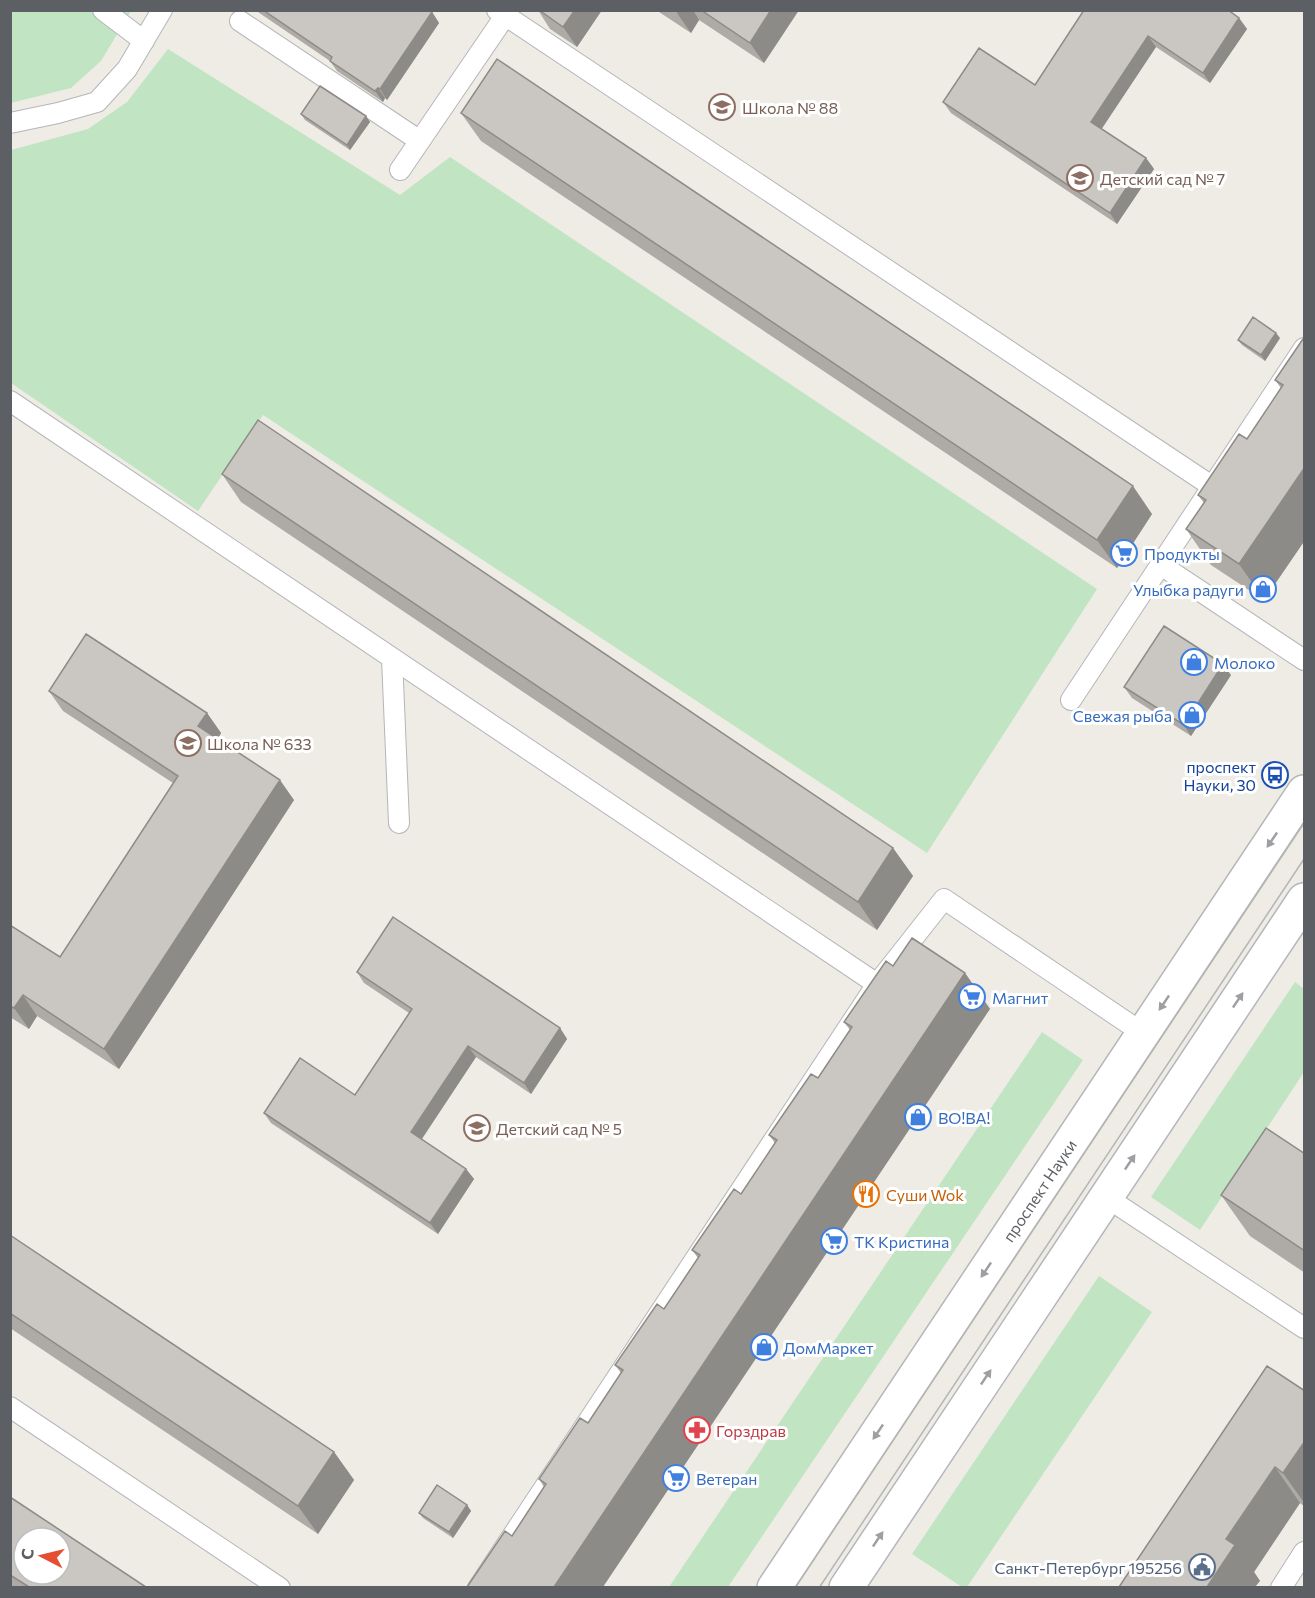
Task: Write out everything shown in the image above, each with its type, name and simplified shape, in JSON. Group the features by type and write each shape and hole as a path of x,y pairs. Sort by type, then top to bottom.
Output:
{"main road":[{"name":"проспект Науки","path":"774,1587 1305,792"},
{"path":"846,1587 1305,900"}],"lane":[{"path":"103,10 144,41"},
{"path":"10,123 97,102 127,69 162,10"},
{"path":"400,170 501,13 1213,487"},
{"path":"240,21 420,141"},
{"path":"1071,700 1305,348"},
{"path":"10,401 877,984"},
{"path":"1161,565 1305,660"},
{"path":"392,658 399,823"},
{"path":"478,1587 877,984 944,898 1143,1034"},
{"path":"1106,1197 1305,1328"},
{"path":"10,1407 271,1585"},
{"path":"1281,1587 1305,1552"}],"green space":[{"path":"10,11 131,11 101,61 71,88 11,103"},
{"path":"168,49 400,195 450,157 1097,589 927,853 263,415 198,511 11,383 11,150 88,129 127,102"},
{"path":"1295,982 1304,989 1304,1072 1200,1230 1151,1197"},
{"path":"1042,1032 1083,1060 728,1587 669,1587"},
{"path":"1099,1276 1152,1312 967,1587 962,1587 912,1554"}],"building":[{"path":"263,10 429,10 432,12 380,89 375,91 330,61 332,57"},
{"path":"539,10 575,10 563,27"},
{"path":"701,10 771,10 750,43"},
{"path":"1084,10 1228,10 1239,18 1203,73 1148,36 1091,122 1146,158 1110,213 943,102 979,48 1035,85"},
{"path":"497,59 1133,486 1097,540 461,113"},
{"path":"320,86 366,116 347,145 301,114"},
{"path":"1253,317 1276,333 1261,355 1238,340"},
{"path":"1305,336 1305,467 1239,564 1186,529 1206,500 1198,495 1239,434 1247,439 1283,385 1275,380"},
{"path":"258,420 893,848 858,902 222,474"},
{"path":"1164,626 1223,664 1184,725 1124,687"},
{"path":"86,634 207,713 198,726 280,780 104,1049 23,995 14,1008 10,1006 10,925 60,957 178,776 49,691"},
{"path":"393,917 560,1028 524,1083 468,1046 411,1132 466,1169 430,1223 264,1113 300,1058 355,1095 412,1009 357,972"},
{"path":"912,938 965,973 554,1587 467,1587 505,1531 512,1536 546,1484 539,1479 580,1418 588,1423 623,1370 615,1365 657,1304 664,1309 700,1255 692,1250 734,1189 741,1194 777,1140 769,1135 811,1074 818,1078 852,1027 844,1022 886,961 893,966"},
{"path":"1266,1128 1305,1154 1305,1251 1221,1195"},
{"path":"10,1235 334,1452 298,1506 10,1313"},
{"path":"1267,1366 1305,1391 1305,1441 1283,1473 1275,1467 1226,1539 1235,1545 1207,1587 1119,1587"},
{"path":"437,1485 467,1505 449,1532 419,1513"},
{"path":"10,1497 54,1526 12,1526 12,1576 10,1575"},
{"path":"72,1538 146,1587 27,1586 72,1586"}],"tram line":[{"path":"795,1588 1304,822"},
{"path":"819,1588 1304,859"}],"place":[{"name":"Школа № 88","path":"722,107"},
{"name":"Детский сад № 7","path":"1080,178"},
{"name":"Продукты","path":"1124,553"},
{"name":"Улыбка радуги","path":"1263,589"},
{"name":"Молоко","path":"1194,662"},
{"name":"Свежая рыба","path":"1192,715"},
{"name":"Школа № 633","path":"188,743"},
{"name":"проспект Науки, 30","path":"1275,775"},
{"name":"Магнит","path":"972,997"},
{"name":"ВО!ВА!","path":"918,1117"},
{"name":"Детский сад № 5","path":"477,1128"},
{"name":"Суши Wok","path":"866,1194"},
{"name":"ТК Кристина","path":"834,1241"},
{"name":"ДомМаркет","path":"764,1347"},
{"name":"Горздрав","path":"697,1430"},
{"name":"Ветеран","path":"676,1478"},
{"name":"Санкт-Петербург 195256","path":"1202,1567"}]}
